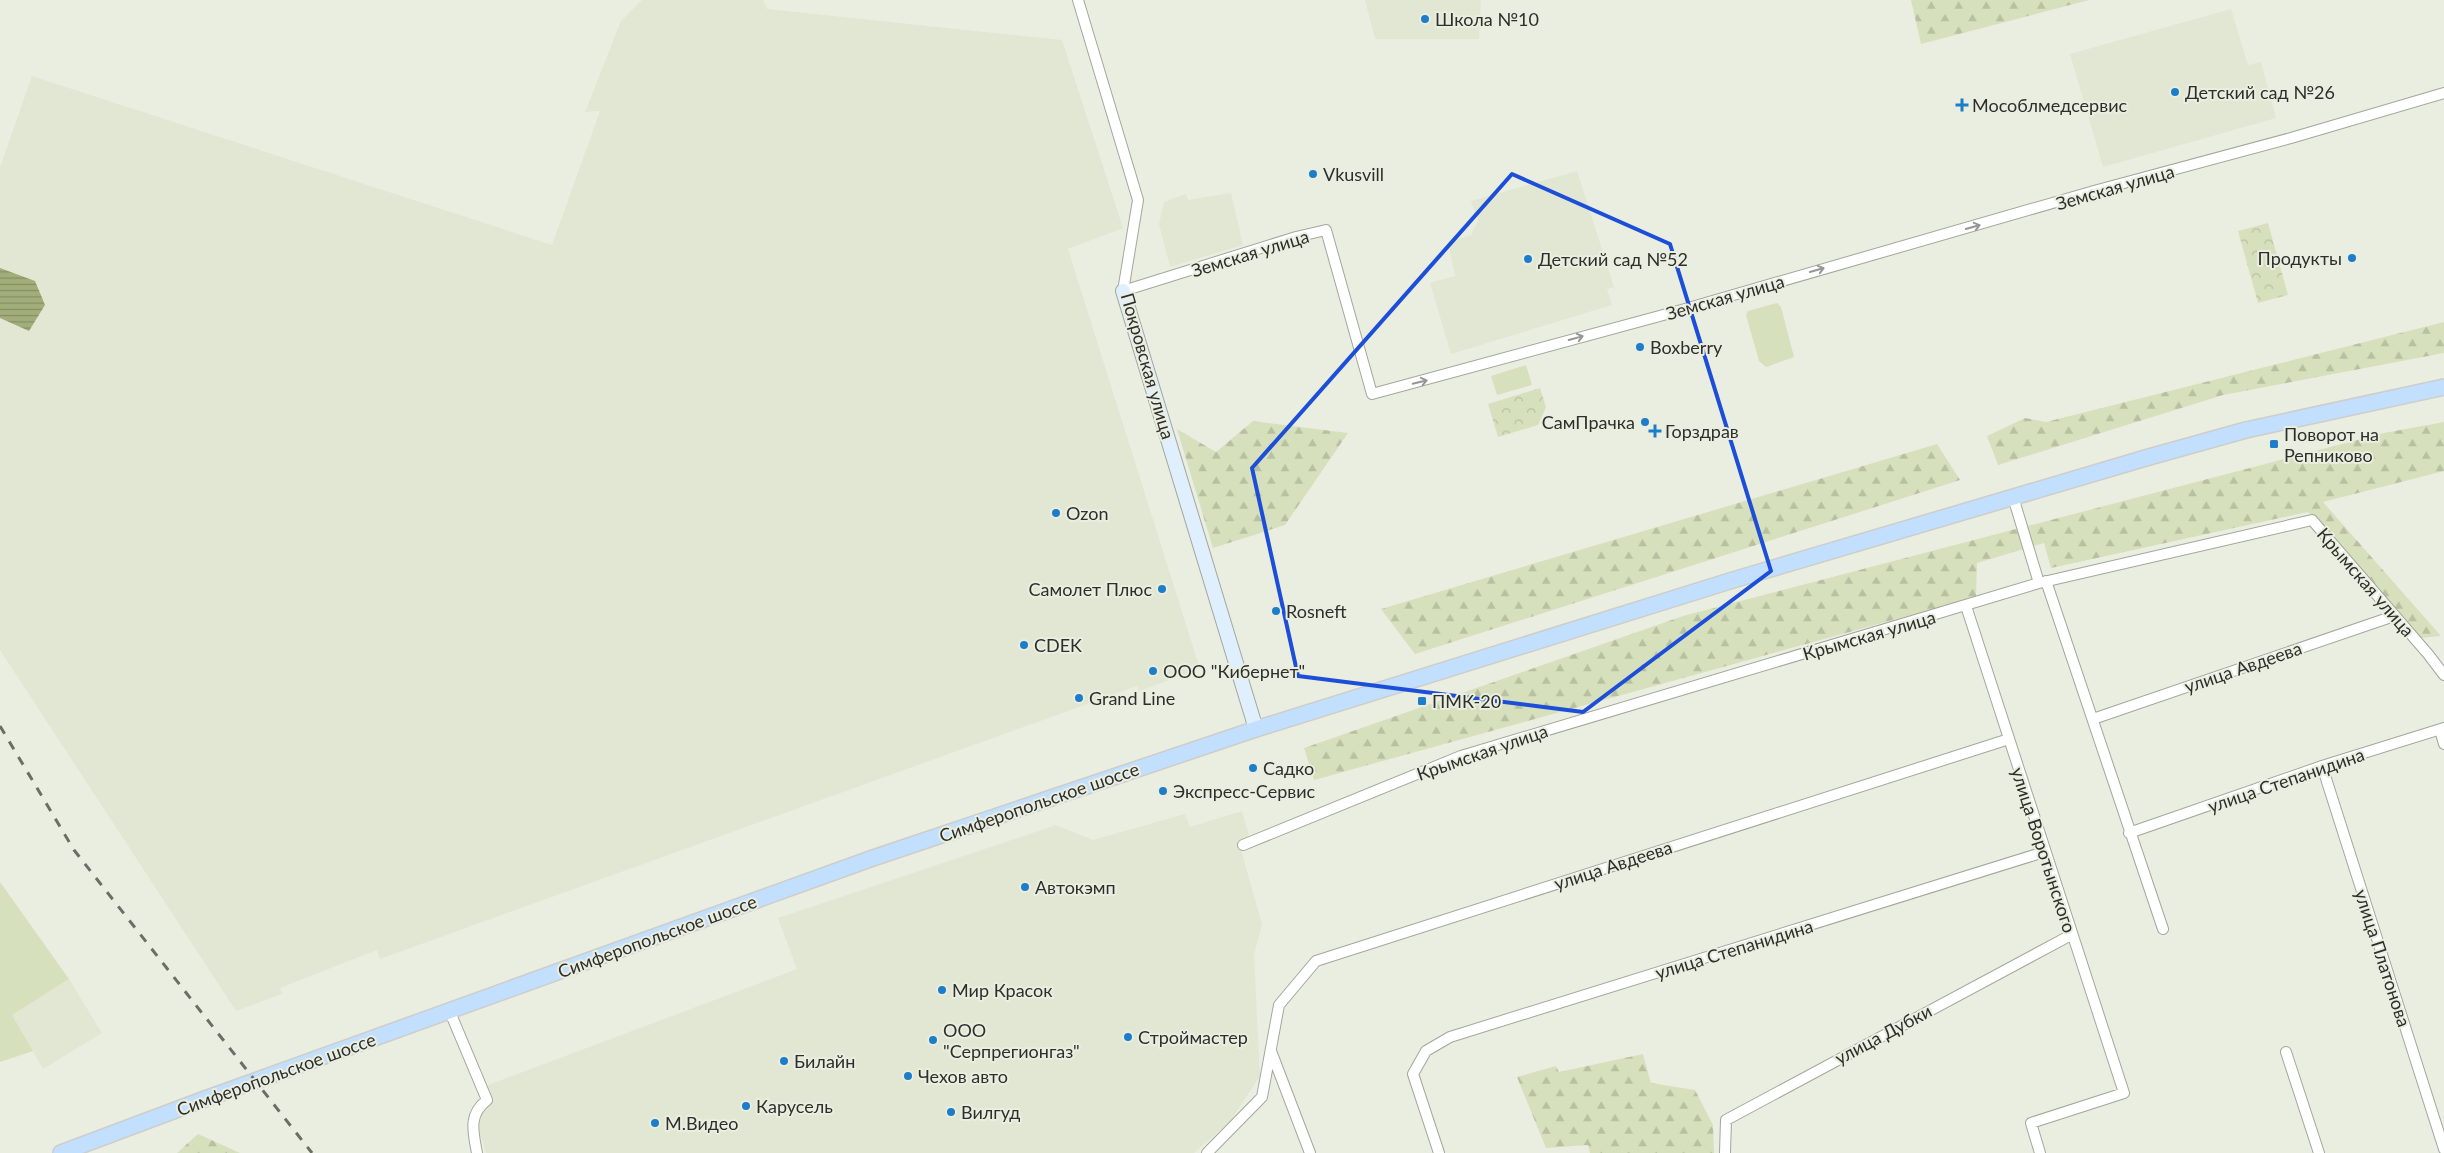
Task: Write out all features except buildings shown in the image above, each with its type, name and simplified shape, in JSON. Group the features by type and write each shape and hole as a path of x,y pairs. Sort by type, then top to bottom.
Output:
{"main road":[{"name":"Симферопольское шоссе","path":"61,1153 205,1099 873,858 1256,729 1733,580 2013,497 2246,430 2444,386"}],"street":[{"name":"Покровская улица","path":"1078,0 1138,200 1123,291 1256,729"},
{"name":"Земская улица","path":"1123,291 1326,230 1372,394 1678,310 2094,191 2291,138 2444,93"},
{"path":"2013,497 2093,719 2162,929"},
{"name":"Крымская улица","path":"1242,845 1460,756 2043,582 2312,520 2444,675"},
{"name":"улица Воротынского","path":"1966,606 2044,852 2124,1093 2031,1123 2040,1153"},
{"name":"улица Авдеева","path":"2093,719 2394,616"},
{"path":"2442,729 2444,744"},
{"name":"улица Степанидина","path":"2129,833 2322,766 2442,729"},
{"name":"улица Авдеева","path":"1207,1153 1262,1097 1279,1005 1316,961 2008,738"},
{"name":"улица Платонова","path":"2322,766 2444,1149"},
{"name":"улица Степанидина","path":"1439,1153 1413,1074 1426,1051 1450,1038 2044,852"},
{"name":"улица Дубки","path":"1725,1153 1726,1120 2071,935"},
{"path":"450,1012 487,1100 474,1113 472,1124 476,1153"},
{"path":"1271,1050 1310,1153"},
{"path":"2286,1052 2318,1153"}],"highlighted area":[{"path":"1512,174 1670,244 1771,571 1583,712 1298,676 1252,468"}],"shaded area":[{"path":"642,0 763,0 767,9 1062,40 1123,228 1068,249 1200,669 1139,691 1137,686 380,959 377,950 280,988 282,994 236,1011 0,650 0,167 32,76 552,245 600,111 585,112 621,21"},
{"name":"Школа №10","path":"1365,0 1481,0 1479,39 1375,39"},
{"name":"Детский сад №26","path":"2231,9 2248,65 2261,62 2276,118 2103,167 2070,54"},
{"name":"Детский сад №52","path":"1577,171 1614,287 1607,289 1612,305 1451,354 1430,283 1455,276 1448,242 1471,235 1478,221 1471,201"},
{"path":"1231,193 1243,245 1170,267 1159,224 1164,202 1186,194 1188,200"},
{"path":"0,268 35,281 45,305 29,331 0,318"},
{"path":"1242,811 1249,835 1239,843 1262,924 1254,955 1260,1076 1231,1120 1194,1153 486,1153 475,1117 488,1085 797,969 778,918 1056,825 1093,840 1185,814 1190,827"},
{"path":"69,979 102,1033 43,1069 12,1015"}],"green space":[{"path":"1911,0 2089,0 1921,44"},
{"path":"2268,223 2288,295 2258,303 2238,231"},
{"path":"1777,303 1781,307 1794,357 1766,367 1759,361 1746,315 1748,311"},
{"path":"2444,322 2444,353 2223,395 1998,465 1987,436 2025,418 2046,422"},
{"path":"1526,365 1532,385 1497,395 1491,376"},
{"path":"1540,388 1546,407 1538,425 1498,437 1488,404"},
{"path":"1253,421 1348,433 1285,525 1213,548 1177,429 1216,452"},
{"path":"2444,422 2444,471 2323,502 2441,636 2421,638 2308,512 2051,568 2044,543 1977,563 1976,597 1314,780 1304,748 1683,616 2384,433"},
{"path":"1937,444 1960,480 1415,654 1381,609"},
{"path":"0,882 69,979 12,1015 33,1051 0,1062"},
{"path":"1643,1054 1651,1083 1695,1090 1713,1125 1714,1153 1590,1153 1588,1145 1546,1148 1517,1077 1556,1066 1559,1072"},
{"path":"198,1134 240,1153 177,1153"}],"railway":[{"path":"0,726 74,850 312,1153"}],"place":[{"name":"Школа №10","path":"1425,19"},
{"name":"Детский сад №26","path":"2175,92"},
{"name":"Мособлмедсервис","path":"1962,105"},
{"name":"Vkusvill","path":"1313,174"},
{"name":"Продукты","path":"2352,258"},
{"name":"Детский сад №52","path":"1528,259"},
{"name":"Boxberry","path":"1640,347"},
{"name":"СамПрачка","path":"1645,422"},
{"name":"Горздрав","path":"1655,431"},
{"name":"Поворот на Репниково","path":"2274,444"},
{"name":"Ozon","path":"1056,513"},
{"name":"Самолет Плюс","path":"1162,589"},
{"name":"Rosneft","path":"1276,611"},
{"name":"CDEK","path":"1024,645"},
{"name":"ООО \"Кибернет\"","path":"1153,671"},
{"name":"Grand Line","path":"1079,698"},
{"name":"ПМК-20","path":"1422,701"},
{"name":"Садко","path":"1253,768"},
{"name":"Экспресс-Сервис","path":"1163,791"},
{"name":"Автокэмп","path":"1025,887"},
{"name":"Мир Красок","path":"942,990"},
{"name":"Строймастер","path":"1128,1037"},
{"name":"ООО \"Серпрегионгаз\"","path":"933,1040"},
{"name":"Билайн","path":"784,1061"},
{"name":"Чехов авто","path":"908,1076"},
{"name":"Карусель","path":"746,1106"},
{"name":"Вилгуд","path":"951,1112"},
{"name":"М.Видео","path":"655,1123"}]}
